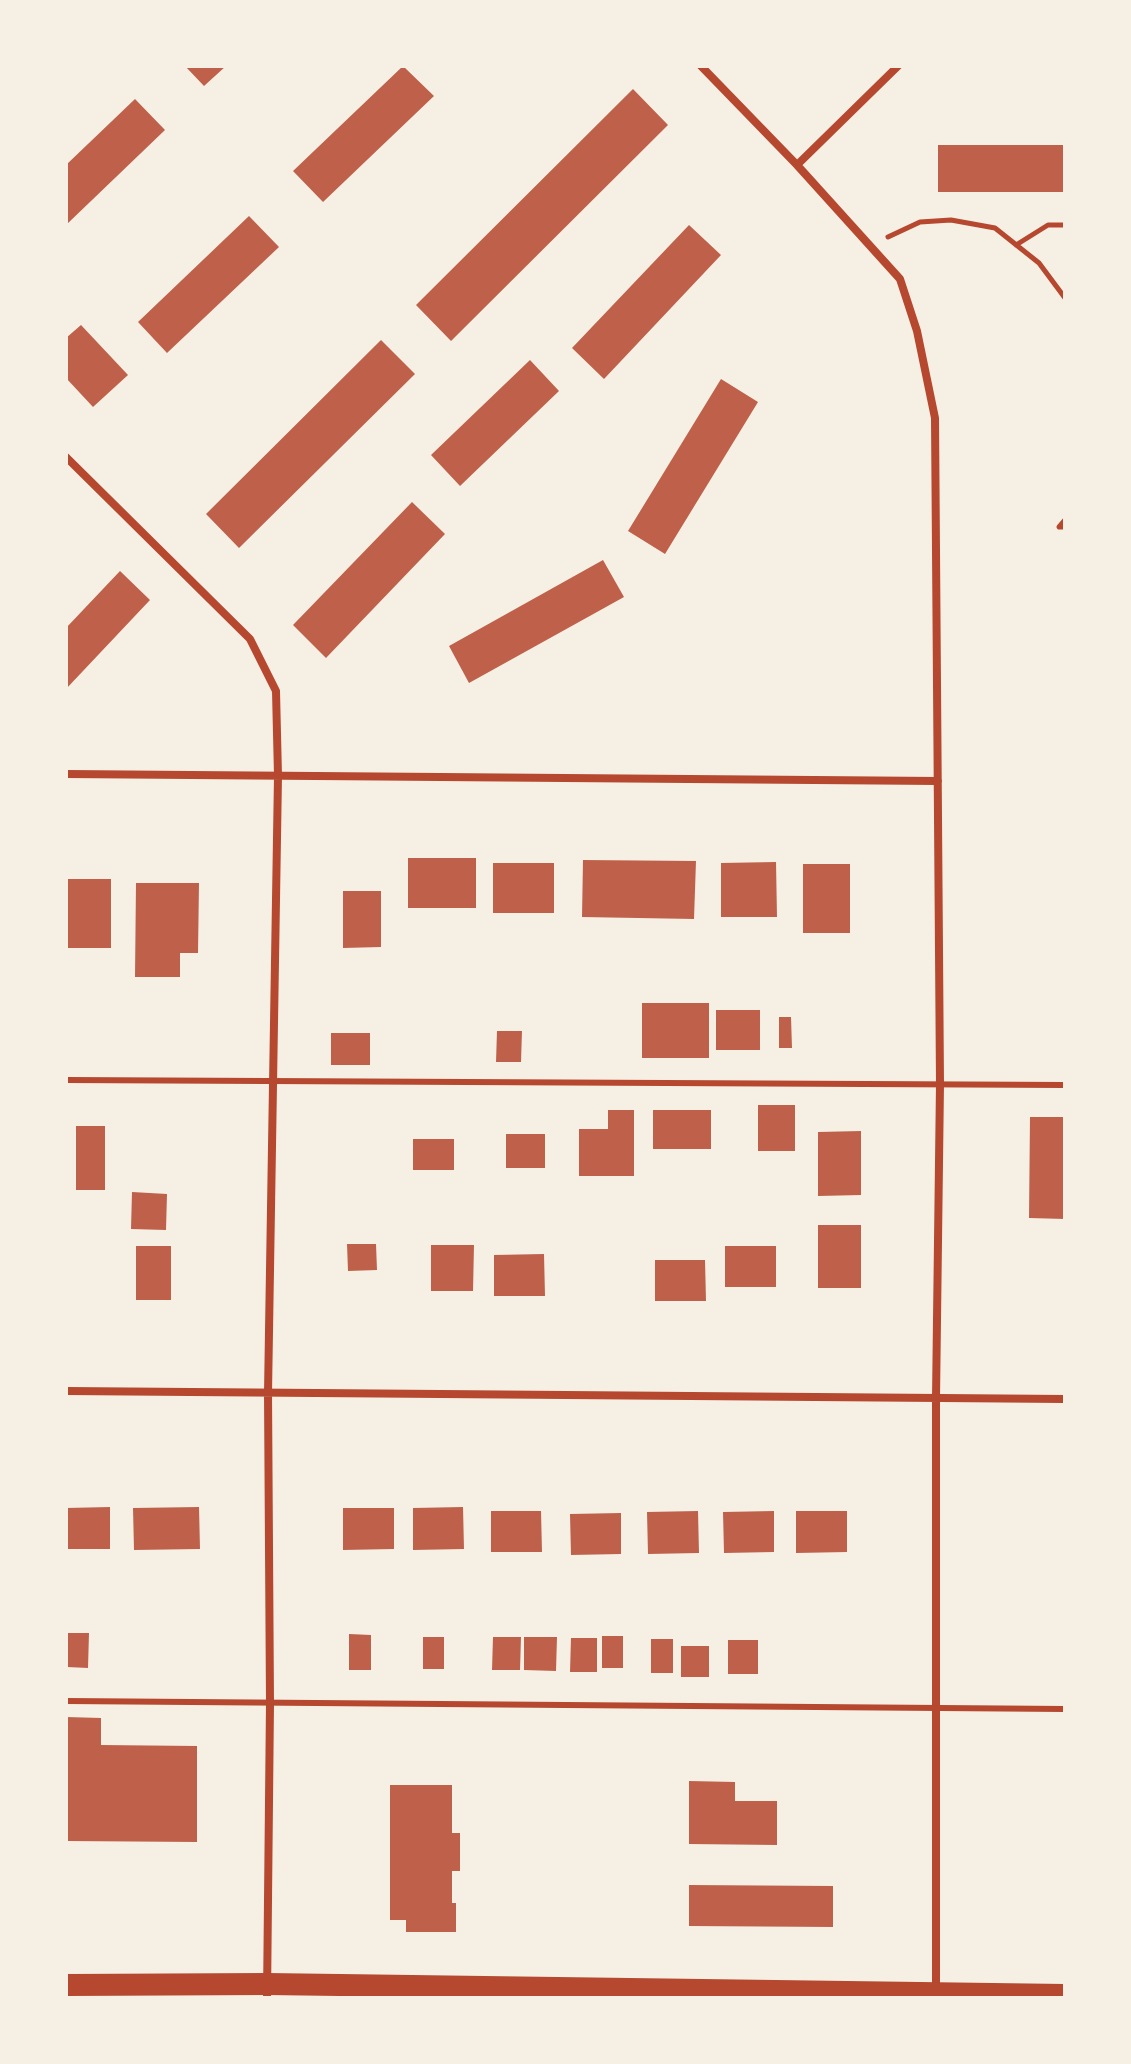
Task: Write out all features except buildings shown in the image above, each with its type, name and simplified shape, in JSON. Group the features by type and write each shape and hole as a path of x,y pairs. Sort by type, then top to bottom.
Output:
{"highway":[{"path":"66,1985 267,1991 1065,1995"}],"street":[{"path":"701,66 797,165 900,279 917,331 935,418 940,1084 936,1398 936,1996"},
{"path":"797,165 898,66"},
{"path":"66,457 250,639 276,691 275,1081 268,1393 270,1703 267,1991"},
{"path":"66,774 938,781"},
{"path":"66,1391 1065,1399"}],"lane":[{"path":"66,1080 1065,1085"},
{"path":"66,1701 1065,1709"}],"path":[{"path":"869,246 920,222 951,220 995,228 1039,263 1065,298"},
{"path":"1016,245 1048,225 1065,225"},
{"path":"1065,520 1059,527 1065,527"}]}
